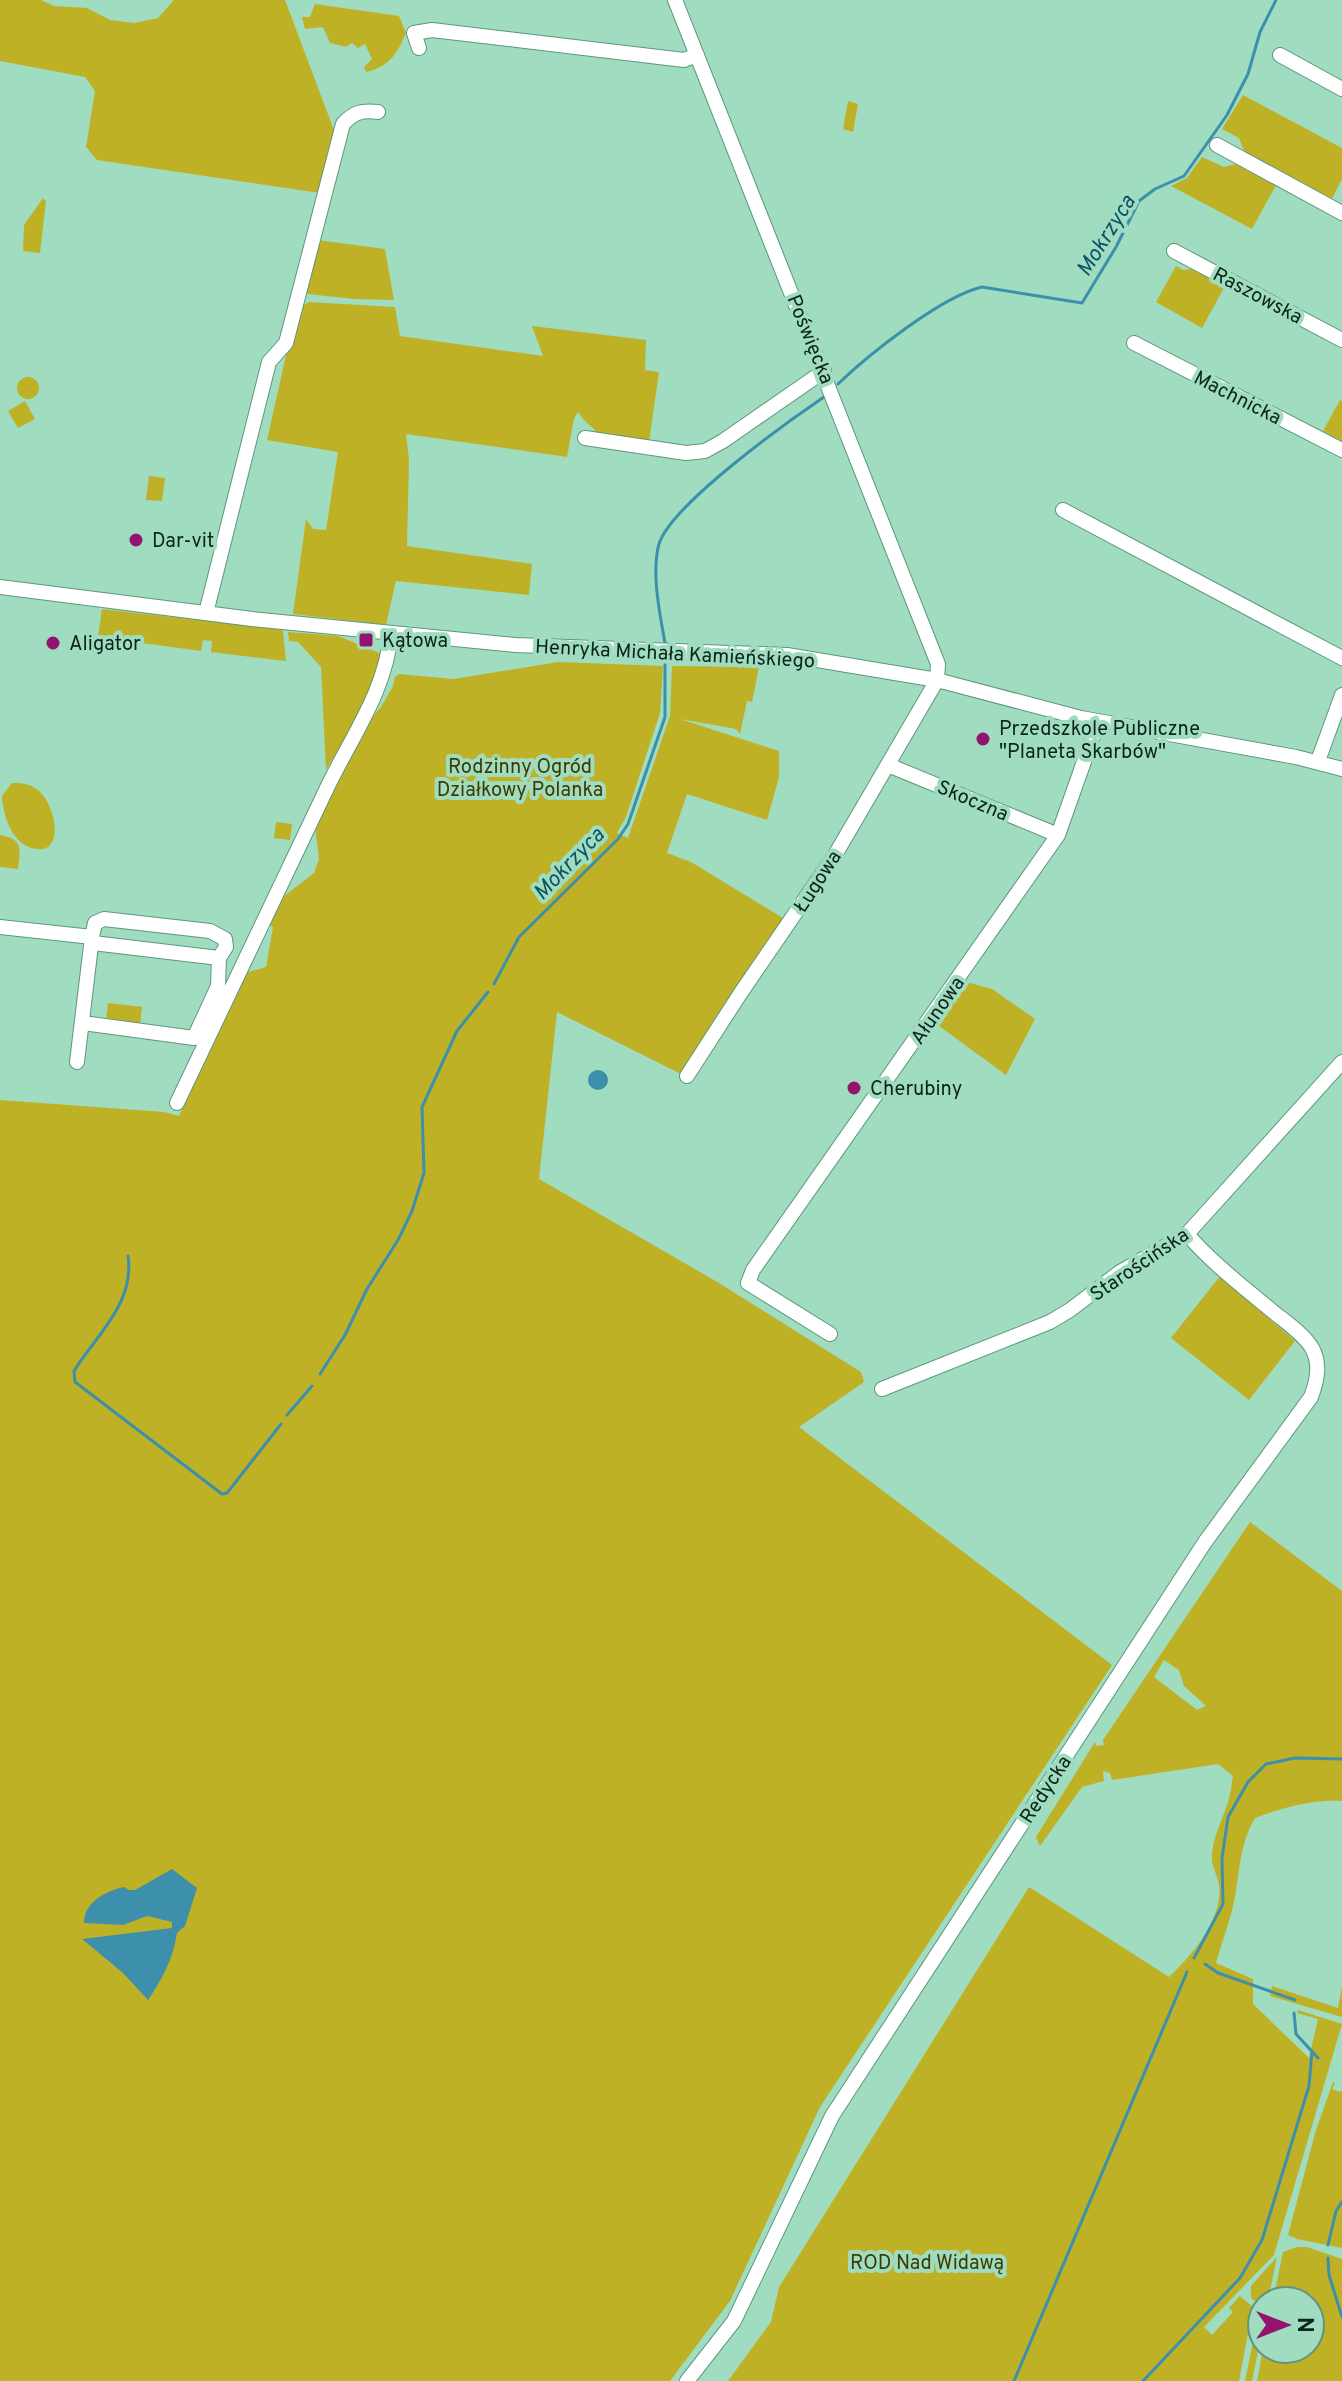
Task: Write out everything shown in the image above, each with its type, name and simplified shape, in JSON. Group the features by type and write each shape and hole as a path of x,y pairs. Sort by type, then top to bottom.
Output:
{"street":[{"name":"Poświęcka","path":"675,0 935,653 937,680"},
{"path":"419,48 414,33 432,30 684,60 697,55"},
{"path":"1280,55 1342,89"},
{"path":"206,613 269,362 286,343 343,124 352,114 364,110 378,112"},
{"path":"1217,145 1342,213"},
{"name":"Raszowska","path":"1174,251 1342,340"},
{"name":"Machnicka","path":"1134,343 1342,450"},
{"path":"585,438 696,453 723,441 824,371"},
{"path":"1063,510 1342,658"},
{"name":"Henryka Michała Kamieńskiego","path":"0,587 391,634 564,648 787,655 937,680 1098,722 1318,761 1342,769"},
{"path":"177,1103 342,756 379,688 386,669 391,634"},
{"name":"Ługowa","path":"687,1076 835,855 937,680"},
{"path":"1318,761 1342,695"},
{"name":"Ałunowa","path":"830,1334 748,1283 753,1270 1058,835 1098,722"},
{"name":"Skoczna","path":"888,765 1058,835"},
{"path":"77,1062 95,923 104,919 210,931 225,939 226,947 219,958 218,986 194,1038 83,1023"},
{"path":"0,927 219,958"},
{"name":"Starościńska","path":"882,1389 1050,1322 1120,1272 1187,1234 1342,1062"},
{"name":"Redycka","path":"687,2381 734,2321 832,2116 1205,1542 1311,1397 1318,1380 1312,1349 1283,1319 1201,1250 1187,1234"}],"green space":[{"path":"0,0 41,0 54,6 87,8 110,20 134,23 158,18 174,0 285,0 335,133 320,193 97,160 86,147 95,91 85,77 0,61"},
{"path":"315,4 399,16 406,33 391,58 381,67 366,72 364,67 372,59 365,44 358,48 352,43 346,47 330,43 323,27 305,29 302,17 310,17"},
{"path":"1243,95 1342,148 1342,179 1332,199 1244,151 1239,138 1222,129"},
{"path":"848,101 858,104 853,132 843,129"},
{"path":"1202,157 1224,167 1236,164 1276,185 1252,229 1171,186 1187,178"},
{"path":"43,198 46,201 40,253 23,251 24,225"},
{"path":"317,240 385,249 394,300 308,294 303,288"},
{"path":"1176,266 1183,270 1191,269 1225,286 1202,328 1156,302"},
{"path":"309,302 395,307 400,336 543,356 532,326 646,340 645,370 659,372 649,442 599,436 578,412 567,457 406,434 409,460 407,546 532,564 529,595 396,581 386,625 293,614 306,519 313,529 326,530 338,452 267,440 286,355 301,307"},
{"path":"28,377 36,380 39,388 36,396 28,399 20,396 17,388 20,380"},
{"path":"25,401 35,419 18,428 8,411"},
{"path":"1342,401 1342,441 1323,431"},
{"path":"149,476 165,478 162,501 146,500"},
{"path":"102,609 283,630 286,661 211,652 212,641 203,640 201,651 98,637"},
{"path":"288,632 338,636 382,654 367,701 326,770 321,667 298,642 289,641"},
{"name":"Rodzinny Ogród Działkowy Polanka","path":"558,662 663,666 660,713 626,817 617,833 628,838 670,716 672,666 759,667 752,702 747,701 740,734 736,729 680,719 779,751 779,777 767,820 687,794 667,853 691,862 783,918 681,1074 557,1012 539,1179 719,1283 861,1372 864,1382 799,1427 1112,1665 820,2107 730,2301 670,2381 0,2381 0,1100 164,1112 179,1116 245,973 266,967 273,927 268,924 279,900 314,873 319,859 315,826 369,721 393,686 395,677 399,674 454,679"},
{"path":"12,783 35,788 48,804 55,833 46,848 29,847 11,830 2,796"},
{"path":"276,822 292,824 290,840 274,838"},
{"path":"0,835 17,842 20,851 18,869 0,867"},
{"path":"970,983 992,989 1035,1019 1006,1075 935,1023 962,986"},
{"path":"108,1003 142,1007 140,1025 106,1020"},
{"path":"1220,1276 1295,1341 1249,1400 1171,1338"},
{"name":"ROD Nad Widawą","path":"1250,1522 1342,1591 1342,1801 1297,1805 1255,1818 1243,1847 1233,1905 1216,1963 1253,1979 1253,2004 1309,2058 1318,2019 1297,2013 1298,2010 1342,2024 1274,2255 1204,2327 1212,2335 1233,2312 1229,2308 1240,2296 1246,2301 1246,2344 1239,2381 728,2381 771,2322 779,2287 1029,1887 1169,1977 1204,1936 1219,1898 1212,1852 1233,1776 1218,1764 1112,1780 1110,1773 1103,1771 1104,1781 1082,1787 1040,1846 1036,1837 1095,1742 1096,1746 1104,1745 1103,1740","holes":["1164,1660 1179,1670 1184,1686 1206,1706 1197,1710 1154,1677"]},
{"path":"1272,1986 1338,2008 1342,1987 1342,2017 1270,1996"},
{"path":"1333,2082 1332,2089 1342,2090 1342,2248 1288,2235 1316,2130"},
{"path":"1307,2247 1342,2259 1342,2381 1257,2381 1260,2365 1326,2365 1326,2285 1276,2285 1283,2252"},
{"path":"1277,2257 1271,2285 1252,2285"},
{"path":"1248,2365 1255,2365 1252,2381 1245,2381"}],"water":[{"path":"594,1070 602,1070 608,1080 602,1090 594,1090 588,1084 588,1076"},
{"path":"172,1869 197,1888 185,1926 177,1933 166,1969 148,2000 123,1973 82,1939 172,1928 172,1922 147,1916 123,1925 84,1923 85,1916 92,1903 110,1891 124,1887 135,1890"}],"waterway":[{"name":"Mokrzyca","path":"838,384 886,343 927,314 982,287 1082,303 1139,201 1155,189 1184,176 1227,115 1248,74 1260,32 1276,0"},
{"name":"Mokrzyca","path":"665,643 656,567 659,544 668,528 732,465 824,397"},
{"name":"Mokrzyca","path":"494,984 519,937 618,839 628,824 665,717 665,664"},
{"name":"Mokrzyca","path":"320,1374 345,1335 367,1289 412,1211 424,1173 422,1107 457,1031 488,992"},
{"path":"128,1256 126,1289 112,1317 74,1371 75,1382 222,1494 227,1493 281,1424"},
{"path":"287,1415 312,1386"},
{"path":"1194,1958 1223,1904 1222,1858 1228,1817 1248,1782 1266,1764 1295,1758 1342,1759"},
{"path":"1205,1964 1218,1973 1295,2000"},
{"path":"1014,2381 1187,1972"},
{"path":"1294,2013 1296,2034 1318,2058"},
{"path":"1143,2381 1240,2278 1262,2240 1309,2086 1312,2051"},
{"path":"1328,2245 1336,2211 1342,2202"},
{"path":"1328,2258 1329,2275 1342,2317"}],"place":[{"name":"Dar-vit","path":"136,540"},
{"name":"Kątowa","path":"366,640"},
{"name":"Aligator","path":"53,643"},
{"name":"Przedszkole Publiczne \"Planeta Skarbów\"","path":"983,739"},
{"name":"Cherubiny","path":"854,1088"}]}
